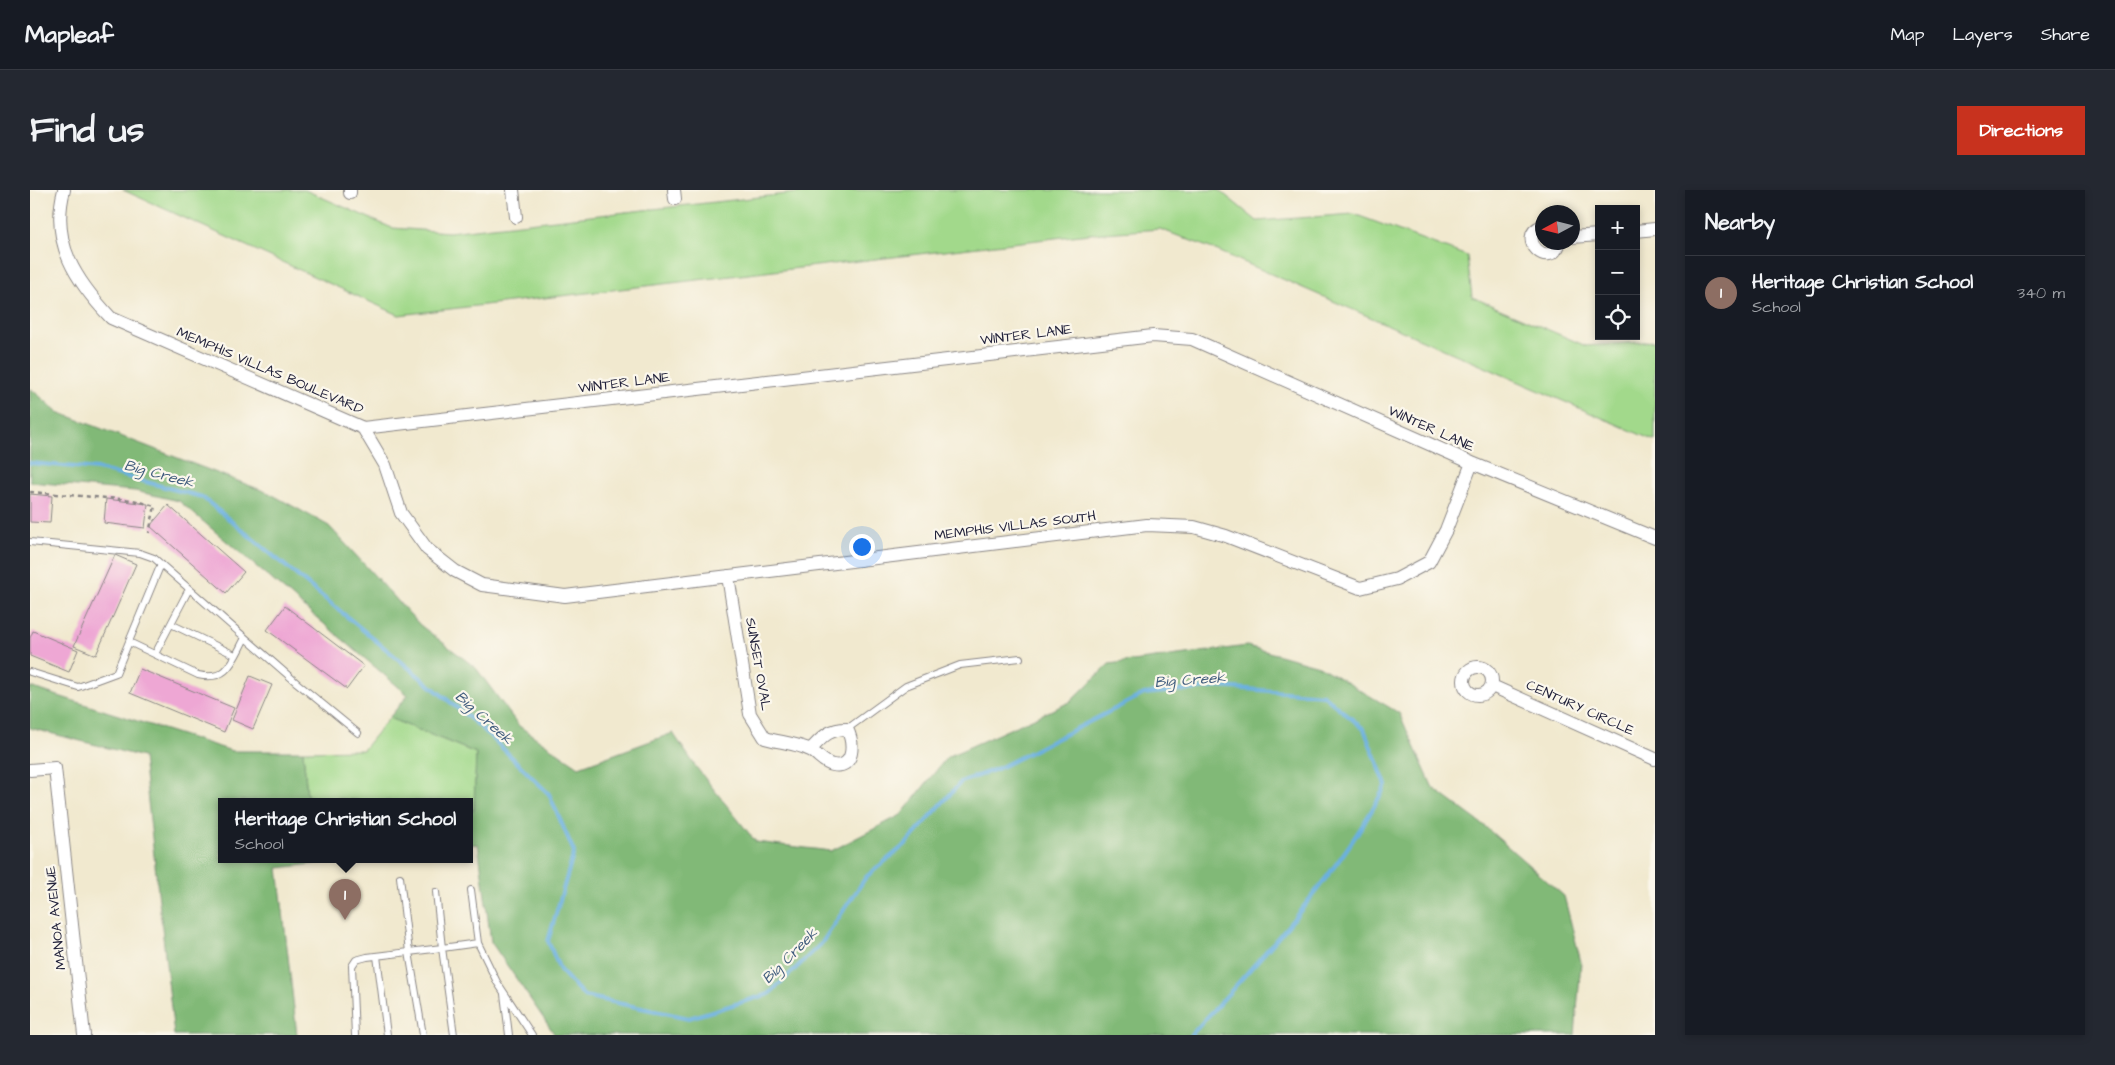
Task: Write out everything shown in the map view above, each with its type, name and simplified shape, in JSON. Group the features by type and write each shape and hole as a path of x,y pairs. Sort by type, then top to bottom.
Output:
{"street":[{"name":"MEMPHIS VILLAS BOULEVARD","path":"64,190 59,210 62,236 70,264 86,292 111,318 303,404 363,428 385,465 401,513 427,549 455,571 482,585"},
{"path":"513,190 516,216"},
{"path":"1640,231 1655,229"},
{"path":"1535,230 1532,235 1535,248"},
{"path":"1580,236 1595,235"},
{"path":"1536,250 1547,254 1553,253 1555,250"},
{"name":"WINTER LANE","path":"363,428 1153,336 1192,339 1472,463 1655,538"},
{"name":"MEMPHIS VILLAS SOUTH","path":"482,585 565,596 1147,525 1194,527 1218,534 1360,588 1397,579 1429,562 1446,530 1472,463"},
{"name":"SUNSET OVAL","path":"728,576 750,714 765,738 810,750 831,765 840,765 847,762 852,754 853,746 847,729"},
{"name":"CENTURY CIRCLE","path":"1492,686 1655,759"},
{"path":"810,750 825,733 838,729 847,729"},
{"name":"MANOA AVENUE","path":"30,770 55,768 84,1035"}],"lane":[{"path":"30,542 140,553 154,558 245,638 358,732"},
{"path":"30,672 78,687 116,673 161,564"},
{"path":"155,654 189,589"},
{"path":"170,624 235,655"},
{"path":"129,642 198,675 209,678 222,674 228,668 245,638"},
{"path":"847,729 906,686 960,665 1020,658"},
{"path":"400,877 423,1035"},
{"path":"471,890 478,943 504,993 532,1035"},
{"path":"436,892 454,1035"},
{"path":"356,1035 352,966 356,960 478,943"},
{"path":"377,956 387,1035"},
{"path":"504,993 509,1035"}],"path":[{"path":"30,492 133,500 154,506 149,533"}],"green space":[{"path":"123,190 305,190 392,228 449,232 822,190 1219,190 1257,221 1354,214 1467,256 1472,297 1586,346 1655,341 1655,441 1218,251 1160,229 1089,234 399,315"},
{"path":"30,388 58,412 269,493 329,526 420,625 476,668 519,726 579,767 673,733 696,767 756,842 831,851 901,815 947,757 1070,702 1109,664 1247,646 1319,666 1399,713 1433,788 1482,824 1564,896 1581,962 1575,1035 555,1035 491,942 478,844 473,845 476,753 389,718 408,695 179,501 135,491 30,482"},
{"path":"30,687 232,751 303,751 307,796 330,798 218,798 218,863 320,863 278,868 297,1035 174,1035 143,757 30,728"},
{"path":"389,718 476,753 474,810 473,798 330,798 307,796 303,751 363,750"}],"building":[{"path":"30,494 52,496 50,523 30,522"},
{"path":"106,499 148,504 145,528 104,523"},
{"path":"168,505 244,572 226,593 150,526"},
{"path":"115,555 136,564 96,655 74,646"},
{"path":"285,606 364,666 347,689 267,630"},
{"path":"33,631 78,650 69,672 30,656 30,638"},
{"path":"140,669 234,708 224,732 130,693"},
{"path":"250,676 272,685 253,729 232,720"}],"waterway":[{"name":"Big Creek","path":"30,463 98,469 202,497 484,730 549,794 574,852 548,941 560,970 584,996 689,1018 769,994 821,944 866,877 906,844 961,782 999,768 1144,694 1220,687 1323,695 1364,729 1386,785 1367,819 1321,884 1244,977 1191,1035"}],"place":[{"name":"Heritage Christian School","path":"345,920"}]}
